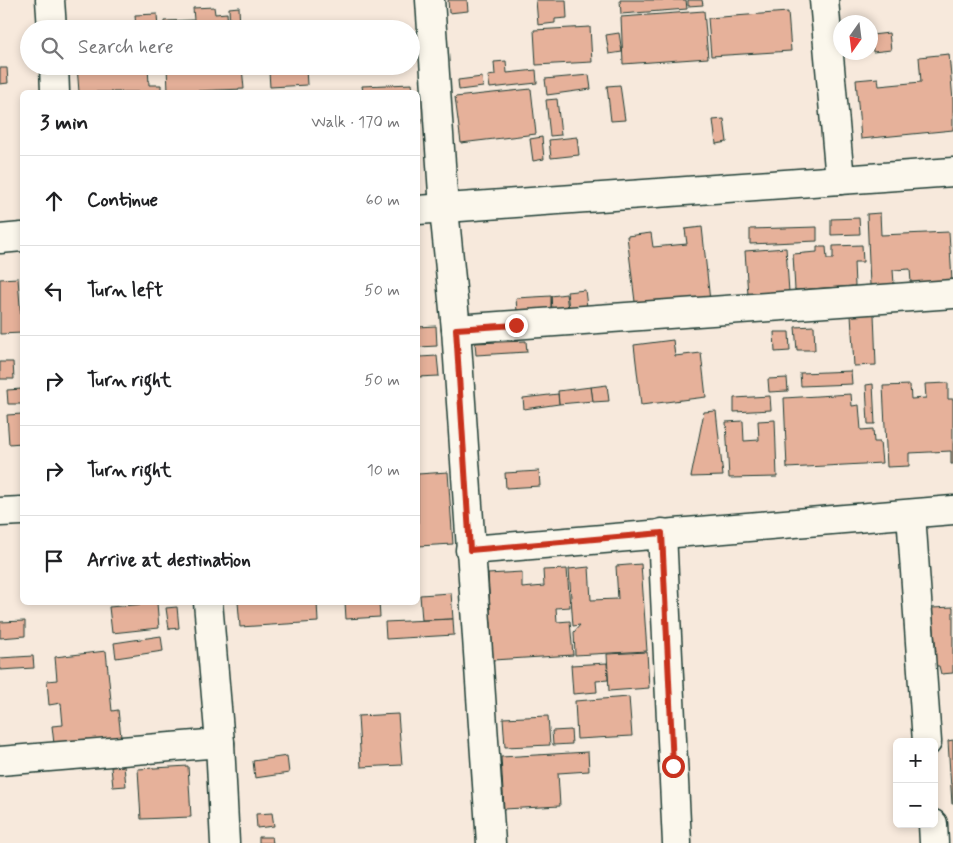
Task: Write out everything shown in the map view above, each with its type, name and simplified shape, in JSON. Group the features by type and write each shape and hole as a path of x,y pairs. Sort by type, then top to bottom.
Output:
{"street":[{"path":"50,0 51,20"},
{"path":"430,0 431,210 456,329 491,843"},
{"path":"824,0 840,180"},
{"path":"55,75 56,90"},
{"path":"431,210 953,172"},
{"path":"0,239 20,238"},
{"path":"456,329 953,294"},
{"path":"470,550 953,510"},
{"path":"0,512 20,511"},
{"path":"911,514 927,738"},
{"path":"662,533 677,843"},
{"path":"208,605 220,743 225,843"},
{"path":"0,761 220,743"},
{"path":"932,828 934,843"},
{"path":"940,843 953,842"}],"building":[{"path":"448,0 467,0 468,11 449,13"},
{"path":"536,0 566,0 567,18 555,19 555,23 538,25"},
{"path":"620,0 686,0 687,9 621,14"},
{"path":"688,0 702,0 703,5 688,6"},
{"path":"214,7 215,14 227,13 227,20 194,20 193,8"},
{"path":"239,7 240,20 230,20 229,8"},
{"path":"704,11 708,58 623,64 621,17"},
{"path":"788,12 791,51 711,56 708,18"},
{"path":"157,14 157,20 135,20 135,15"},
{"path":"590,27 592,62 536,65 534,30"},
{"path":"619,33 622,52 609,54 606,35"},
{"path":"889,33 891,50 878,51 878,34"},
{"path":"949,54 953,101 953,130 861,139 856,80 878,78 879,86 921,82 919,57"},
{"path":"506,61 507,73 536,70 537,83 490,88 488,76 495,75 494,62"},
{"path":"0,68 7,68 8,83 0,84"},
{"path":"78,75 148,75 149,85 161,85 161,90 79,90"},
{"path":"167,75 243,75 244,89 168,90"},
{"path":"269,75 306,75 307,85 270,87"},
{"path":"589,75 591,89 547,95 545,79"},
{"path":"482,77 483,87 459,90 458,80"},
{"path":"412,84 413,90 363,90 362,86"},
{"path":"620,85 625,120 611,121 607,86"},
{"path":"531,89 536,134 461,143 455,97"},
{"path":"557,99 561,135 550,136 546,100"},
{"path":"724,119 727,142 716,144 713,120"},
{"path":"542,137 544,159 533,161 530,139"},
{"path":"577,137 579,155 551,158 549,140"},
{"path":"880,213 881,235 949,232 952,281 911,283 910,269 893,270 894,284 870,285 867,214"},
{"path":"859,218 860,234 831,235 831,219"},
{"path":"702,227 710,301 636,310 627,236 651,233 653,247 687,244 685,229"},
{"path":"817,227 817,241 750,244 750,229"},
{"path":"862,245 863,262 854,262 855,286 795,290 793,254 817,252 817,247 826,247 827,259 833,259 833,246"},
{"path":"786,248 789,292 748,295 745,251"},
{"path":"18,278 20,333 0,334 0,279"},
{"path":"585,290 587,307 569,309 567,292"},
{"path":"566,294 568,309 552,311 551,296"},
{"path":"551,296 551,310 517,312 516,298"},
{"path":"874,314 876,365 854,366 851,315"},
{"path":"436,326 437,346 420,347 420,327"},
{"path":"814,326 815,350 797,350 795,327"},
{"path":"774,332 789,332 790,351 775,352"},
{"path":"673,340 675,356 701,353 706,397 641,405 634,345"},
{"path":"526,341 527,352 476,355 475,343"},
{"path":"437,356 439,376 420,377 420,357"},
{"path":"0,362 13,362 14,379 0,379"},
{"path":"851,371 852,384 801,386 800,373"},
{"path":"787,378 788,391 769,392 768,379"},
{"path":"948,383 948,399 953,399 953,464 951,464 951,451 909,453 909,466 887,467 883,386 910,385 911,399 926,398 925,384"},
{"path":"873,384 875,424 868,424 866,385"},
{"path":"607,385 609,401 593,402 591,387"},
{"path":"591,387 593,401 559,404 558,391"},
{"path":"20,389 20,404 8,404 7,390"},
{"path":"558,394 559,404 524,409 523,398"},
{"path":"851,394 852,406 859,405 861,430 873,429 874,442 880,442 882,463 787,468 784,398"},
{"path":"770,396 771,410 734,412 734,398"},
{"path":"716,411 723,476 691,477 704,412"},
{"path":"20,414 20,443 9,444 7,415"},
{"path":"775,420 777,477 729,478 726,422 743,421 744,441 759,440 758,421"},
{"path":"539,471 540,486 506,488 505,473"},
{"path":"448,472 453,544 420,546 420,474"},
{"path":"641,564 647,651 575,655 574,632 580,625 573,626 569,569 589,567 591,600 618,599 616,566"},
{"path":"567,569 570,607 556,608 557,622 570,621 573,655 493,660 488,574 522,572 522,588 544,586 543,570"},
{"path":"451,593 453,619 422,620 420,595"},
{"path":"157,605 159,628 112,633 109,607"},
{"path":"238,605 317,605 318,622 240,627"},
{"path":"345,605 379,605 380,617 346,619"},
{"path":"177,607 179,628 169,629 166,608"},
{"path":"953,607 953,673 941,674 939,666 929,666 927,652 936,652 932,608"},
{"path":"453,619 454,635 386,639 385,622"},
{"path":"25,621 25,636 0,638 0,622"},
{"path":"161,636 163,651 116,658 114,643"},
{"path":"106,651 112,711 118,710 122,746 55,753 52,726 63,725 61,703 49,705 47,681 57,680 55,657"},
{"path":"647,652 649,688 609,691 607,654"},
{"path":"33,656 34,668 0,670 0,658"},
{"path":"607,663 608,680 596,681 597,692 573,694 571,665"},
{"path":"629,697 632,736 577,739 575,701"},
{"path":"398,714 402,765 361,767 358,716"},
{"path":"548,716 550,745 505,747 503,718"},
{"path":"571,730 572,744 553,745 552,731"},
{"path":"953,740 953,804 952,804 948,741"},
{"path":"588,752 589,771 558,773 560,806 504,809 501,757"},
{"path":"287,756 289,773 255,778 253,761"},
{"path":"124,766 126,786 113,787 111,767"},
{"path":"188,766 191,817 141,819 138,769"},
{"path":"272,813 274,826 257,828 256,814"},
{"path":"259,837 272,837 273,843 259,843"}],"route":[{"path":"516,325 456,329 470,550 662,533 673,766"}]}
